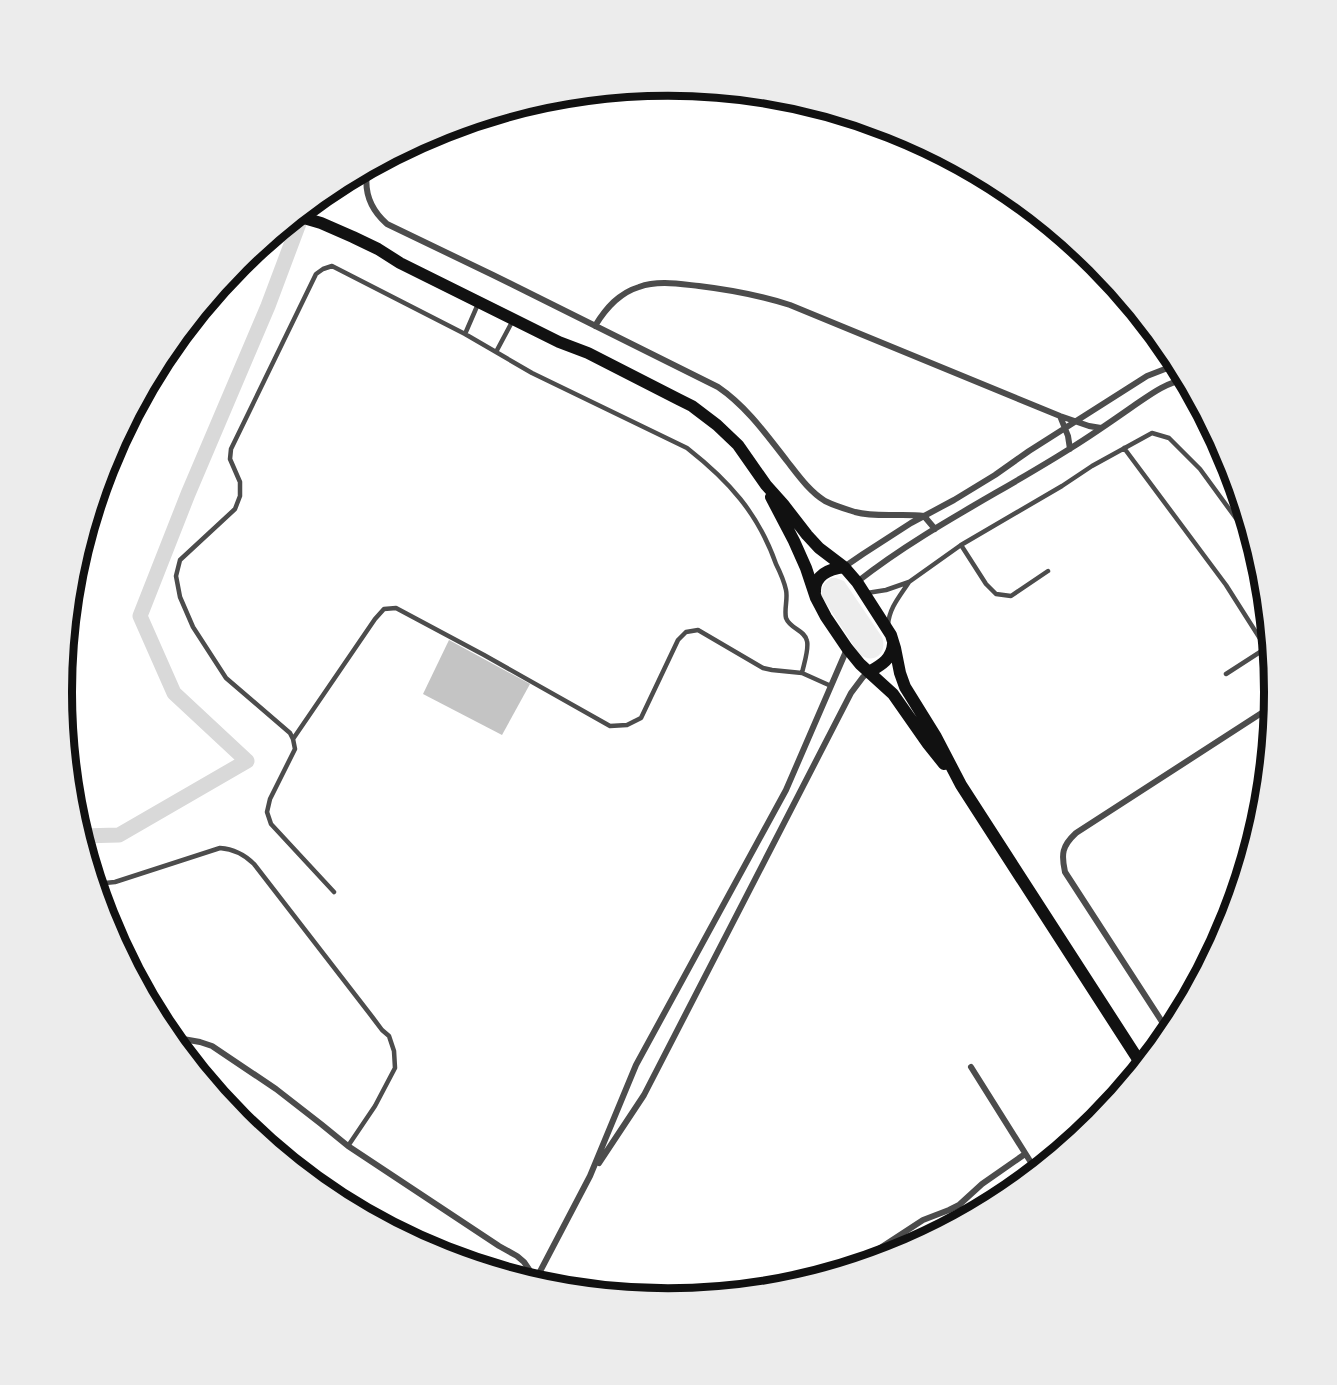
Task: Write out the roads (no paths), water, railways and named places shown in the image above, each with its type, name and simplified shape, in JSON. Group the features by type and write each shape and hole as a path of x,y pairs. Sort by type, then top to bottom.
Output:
{"main road":[{"path":"306,219 403,257 561,336 588,353 678,399 717,425 738,445 766,485 807,536 844,567 864,593 890,635 905,687 936,737 960,785"},
{"path":"378,249 400,263 559,342 588,353"},
{"path":"766,485 798,550 816,598 826,617 847,648 893,694 960,785 1139,1060"},
{"path":"816,598 815,586 820,576 844,567"},
{"path":"869,672 891,655 893,651 890,635"}],"street":[{"path":"367,178 366,187 370,202 378,216 387,224 493,274 718,387 754,419 807,485 824,500 868,515 924,516 934,529"},
{"path":"595,326 611,303 628,291 647,284 682,284 750,293 790,305 1060,416 1101,428"},
{"path":"844,567 924,516 995,475 1147,376 1168,368"},
{"path":"856,582 873,568 934,529 1070,449 1176,380"},
{"path":"1060,416 1068,436 1070,449"},
{"path":"540,1275 590,1176 636,1065 786,790 847,648"},
{"path":"590,1176 644,1095 851,693 869,672"},
{"path":"1164,1024 1065,872 1063,854 1065,844 1076,833 1265,711"},
{"path":"184,1040 212,1046 276,1089 348,1146 517,1256 531,1273"},
{"path":"971,1067 1033,1165"},
{"path":"874,1252 923,1220 959,1205 982,1184 1025,1154"}],"lane":[{"path":"334,892 271,824 267,812 270,799 295,749 290,732 226,678 193,627 180,597 176,576 180,560 235,509 240,496 240,482 230,459 231,449 316,274 323,269 332,266 465,334 532,373 687,448 705,462 747,507 768,540 786,589 786,616 789,624 807,638 802,673"},
{"path":"465,334 479,302"},
{"path":"496,352 513,319"},
{"path":"864,593 886,590 909,582 961,545 1152,433 1169,438 1200,469 1241,525"},
{"path":"1124,448 1226,585 1263,639"},
{"path":"961,545 986,584 996,594 1011,596 1048,571"},
{"path":"890,635 891,610 909,582"},
{"path":"293,739 384,609 396,608 610,726 627,725 641,718 678,640 686,632 698,630 763,668 802,673 831,686"},
{"path":"1226,674 1264,650"},
{"path":"104,883 115,882 220,848 238,852 254,864 382,1030 389,1036 392,1043 395,1068 375,1106 348,1146"}],"waterway":[{"path":"89,836 119,835 247,761 174,693 140,616 188,494 268,306 299,224"}]}
